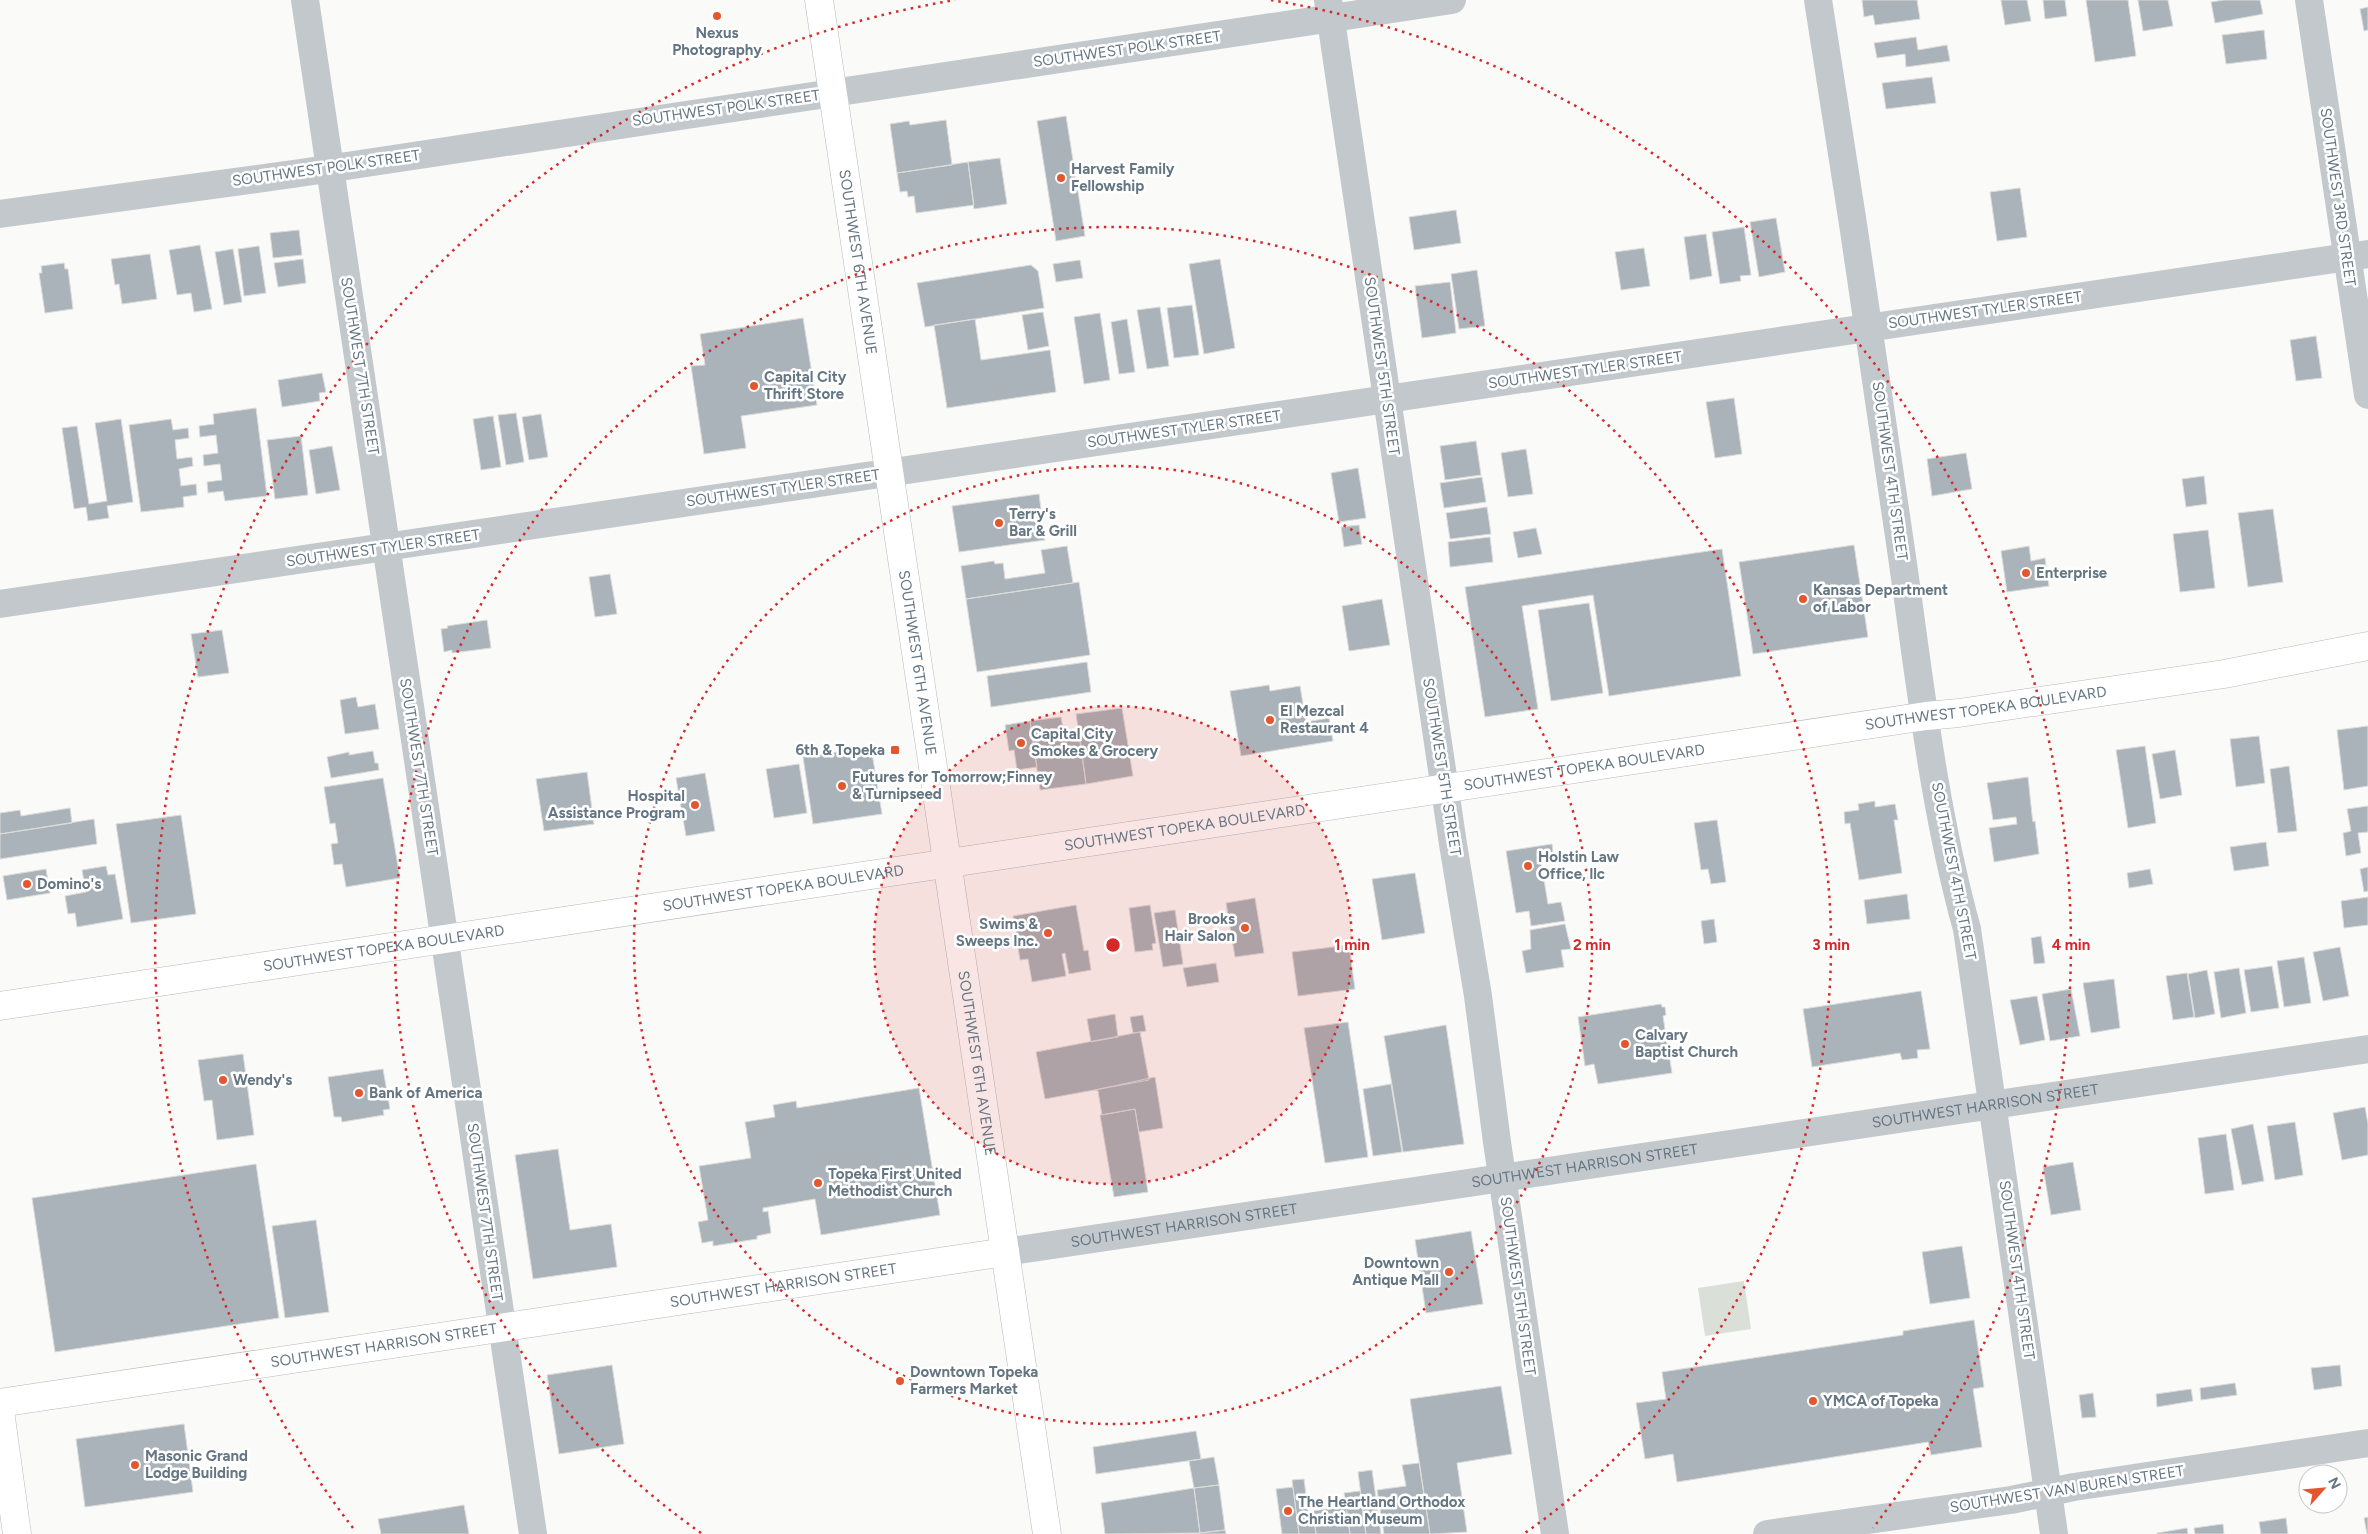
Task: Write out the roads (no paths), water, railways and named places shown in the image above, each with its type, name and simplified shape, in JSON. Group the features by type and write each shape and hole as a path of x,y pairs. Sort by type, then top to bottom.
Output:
{"main road":[{"name":"SOUTHWEST 6TH AVENUE","path":"819,0 1047,1534"},
{"name":"SOUTHWEST TOPEKA BOULEVARD","path":"0,1006 1926,716 1959,713 2224,674 2313,655 2368,646"},
{"name":"SOUTHWEST HARRISON STREET","path":"0,1403 1005,1252"},
{"path":"0,1411 17,1534"}],"street":[{"name":"SOUTHWEST 7TH STREET","path":"305,0 533,1534"},
{"name":"SOUTHWEST POLK STREET","path":"0,214 330,168 833,93 1330,9 1452,0"},
{"name":"SOUTHWEST 4TH STREET","path":"1818,0 1948,860 1967,929 1994,1105 2054,1534"},
{"name":"SOUTHWEST 3RD STREET","path":"2309,0 2357,255 2368,394"},
{"name":"SOUTHWEST 5TH STREET","path":"1330,9 1445,789 1478,996 1502,1178 1554,1534"},
{"name":"SOUTHWEST TYLER STREET","path":"0,604 2357,255"},
{"name":"SOUTHWEST HARRISON STREET","path":"1005,1252 2368,1049"},
{"name":"SOUTHWEST VAN BUREN STREET","path":"1767,1534 2011,1500 2049,1492 2368,1443"}],"place":[{"name":"Nexus Photography","path":"717,16"},
{"name":"Harvest Family Fellowship","path":"1061,178"},
{"name":"Capital City Thrift Store","path":"754,386"},
{"name":"Terry's Bar & Grill","path":"999,523"},
{"name":"Enterprise","path":"2026,573"},
{"name":"Kansas Department of Labor","path":"1803,599"},
{"name":"El Mezcal Restaurant 4","path":"1270,720"},
{"name":"Capital City Smokes & Grocery","path":"1021,743"},
{"name":"6th & Topeka","path":"895,750"},
{"name":"Futures for Tomorrow;Finney & Turnipseed","path":"842,786"},
{"name":"Hospital Assistance Program","path":"695,805"},
{"name":"Holstin Law Office, llc","path":"1528,866"},
{"name":"Domino's","path":"27,884"},
{"name":"Brooks Hair Salon","path":"1245,928"},
{"name":"Swims & Sweeps Inc.","path":"1048,933"},
{"name":"Calvary Baptist Church","path":"1625,1044"},
{"name":"Wendy's","path":"223,1080"},
{"name":"Bank of America","path":"359,1093"},
{"name":"Topeka First United Methodist Church","path":"818,1183"},
{"name":"Downtown Antique Mall","path":"1449,1272"},
{"name":"Downtown Topeka Farmers Market","path":"900,1381"},
{"name":"YMCA of Topeka","path":"1813,1401"},
{"name":"Masonic Grand Lodge Building","path":"135,1465"},
{"name":"The Heartland Orthodox Christian Museum","path":"1288,1511"}]}
